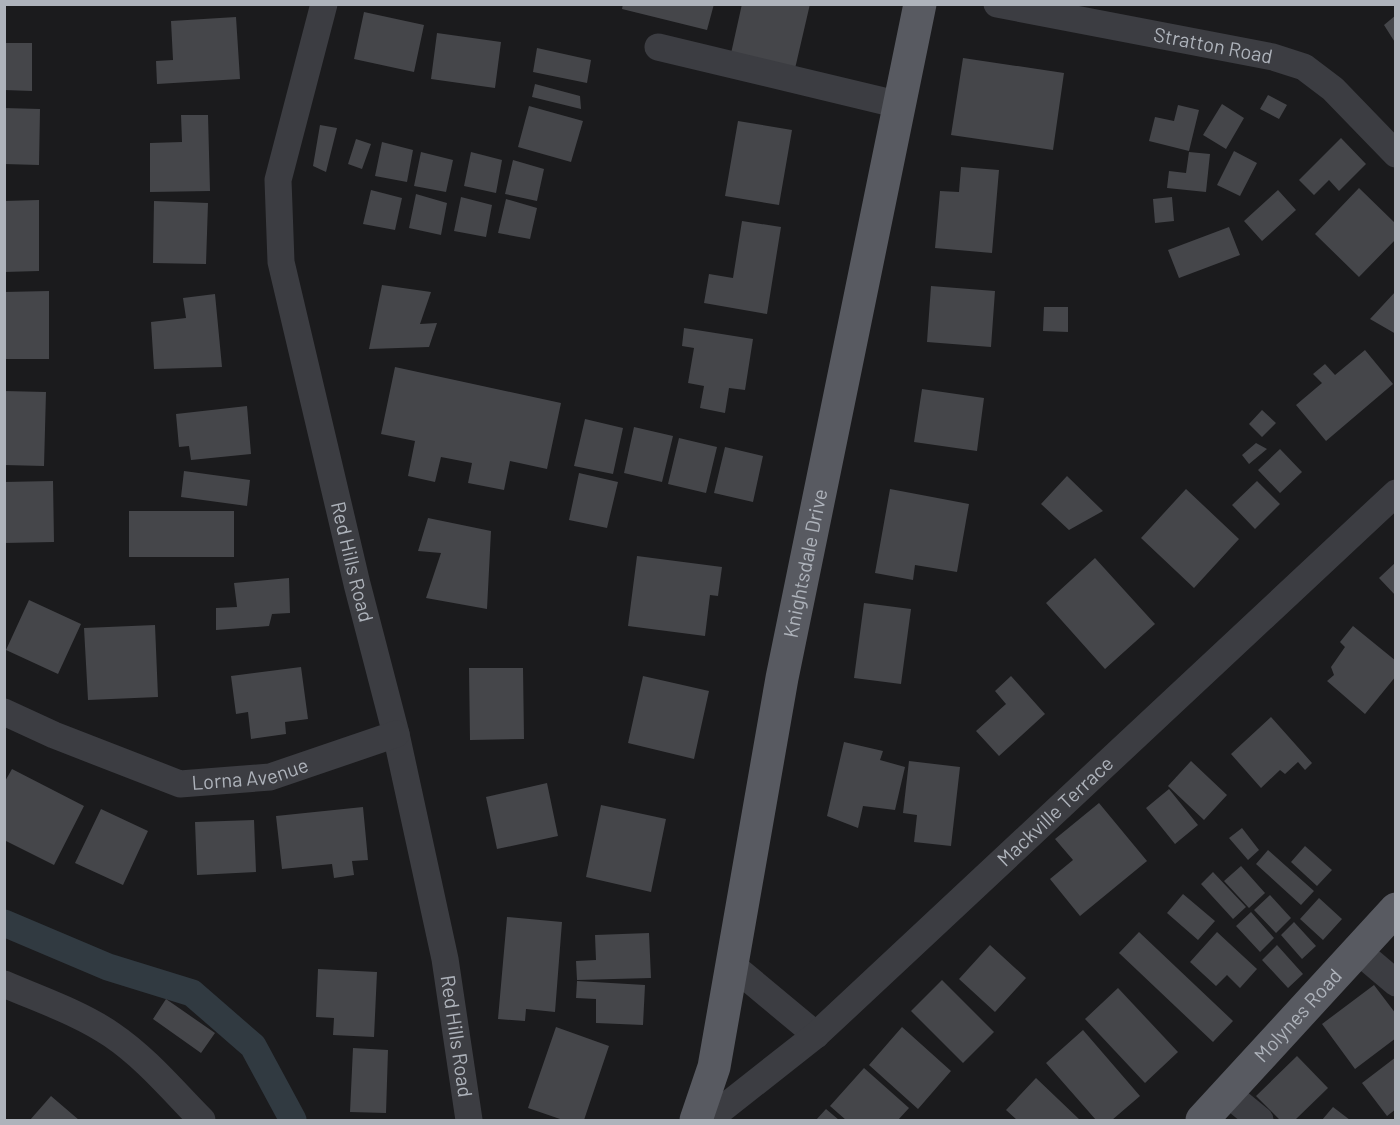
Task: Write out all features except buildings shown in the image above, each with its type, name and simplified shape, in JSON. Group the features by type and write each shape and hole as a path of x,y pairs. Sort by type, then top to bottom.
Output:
{"main road":[{"name":"Knightsdale Drive","path":"696,1120 714,1066 782,678 920,4"},
{"name":"Molynes Road","path":"1202,1120 1395,909"}],"street":[{"name":"Red Hills Road","path":"324,4 278,180 281,262 357,584 396,734 446,959 469,1120"},
{"name":"Stratton Road","path":"997,4 1273,57 1304,67 1333,89 1395,154"},
{"path":"658,47 900,105"},
{"name":"Mackville Terrace","path":"708,1120 816,1035 1395,493"},
{"name":"Lorna Avenue","path":"4,712 54,735 180,784 270,777 396,734"},
{"path":"1357,950 1395,983"},
{"path":"732,965 816,1035"},
{"path":"4,984 81,1017 112,1035 133,1051 202,1120"},
{"path":"1227,1093 1260,1120"}],"waterway":[{"path":"4,923 108,967 192,993 253,1046 293,1120"}]}
